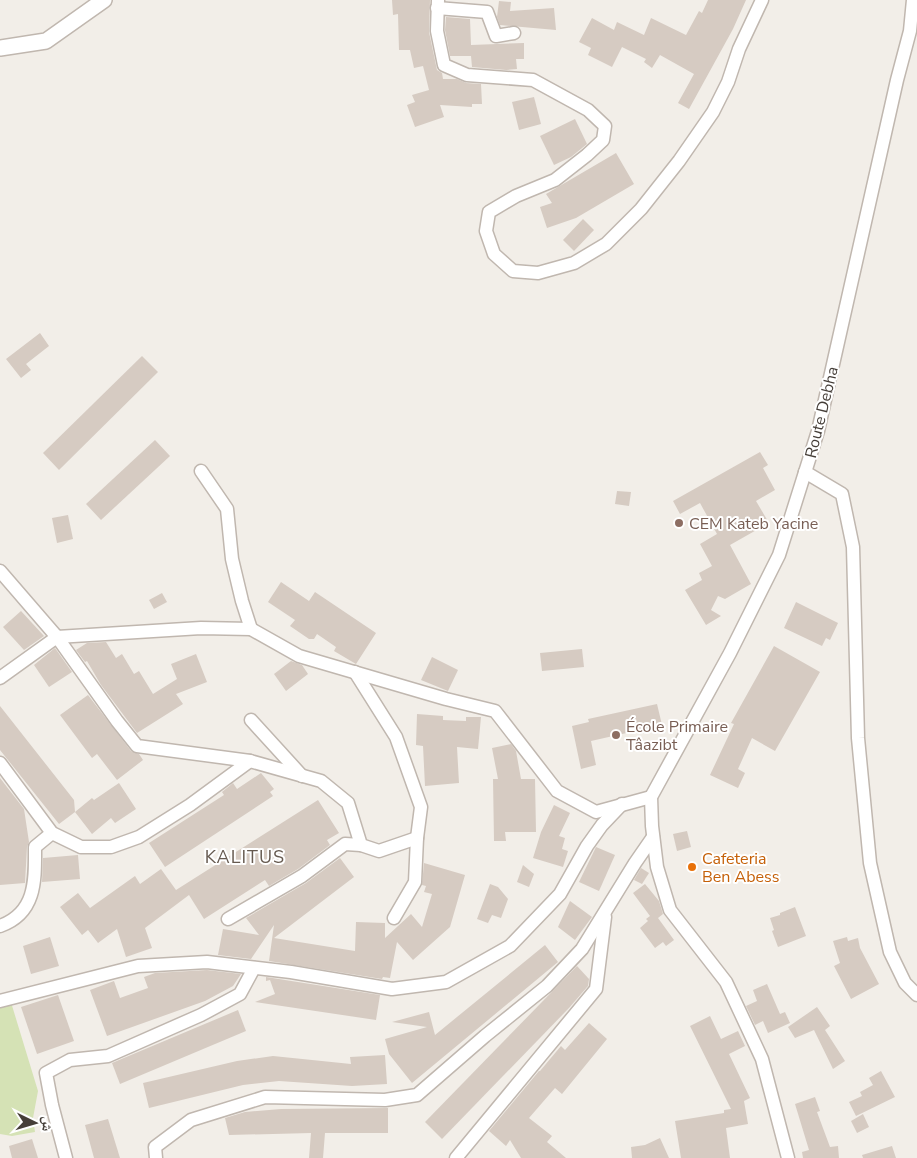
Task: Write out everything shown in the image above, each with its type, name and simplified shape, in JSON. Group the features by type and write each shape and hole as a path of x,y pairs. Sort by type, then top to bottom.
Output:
{"street":[{"path":"0,48 46,41 104,0"},
{"path":"514,33 496,36 488,12 437,4 437,31 444,65 467,75 533,80 588,110 605,126 604,140 588,155 555,180 516,196 489,212 486,231 494,254 513,271 538,273 574,263 606,244 641,209 679,161 713,112 728,82 739,48 762,0"},
{"name":"Route Debha","path":"651,797 730,653 779,555 818,431 896,80 910,31 914,0"},
{"path":"201,471 228,509 232,559 242,602 251,628"},
{"path":"805,472 842,494 853,546 858,738 870,862 890,952 905,983 917,995"},
{"path":"0,570 58,637 117,721 137,746 250,761 321,781 348,803 361,845"},
{"path":"0,678 58,637 201,628 251,628 299,656 446,699 495,711 556,791 596,812 651,797 657,867 670,910 726,982 762,1059 788,1158"},
{"path":"355,672 396,737 421,808 417,838 415,882 394,918"},
{"path":"250,720 302,776"},
{"path":"0,763 52,833 81,847 111,847 139,837 250,761"},
{"path":"0,1001 138,966 207,962 291,972 392,989 446,982 510,946 560,894 597,832 622,804"},
{"path":"0,926 13,921 28,904 35,882 35,846 52,833"},
{"path":"156,1158 155,1147 191,1120 265,1097 385,1100 417,1095 485,1036 547,986 582,949 653,837"},
{"path":"228,919 302,876 345,844 361,845 379,852 417,838"},
{"path":"456,1158 596,989 606,912"},
{"path":"66,1158 46,1073 70,1060 108,1056 201,1015 240,994 254,968"}],"green space":[{"path":"10,999 38,1091 33,1118 35,1132 12,1136 0,1134 0,1001"}],"building":[{"path":"392,0 430,0 429,32 437,70 442,73 443,79 457,79 466,83 481,84 482,104 472,104 472,107 440,105 444,117 415,127 407,105 415,102 412,95 429,90 423,66 414,68 410,50 399,50 398,14 393,15"},
{"path":"708,0 746,0 733,29 689,109 678,103 694,74 660,55 652,68 644,62 646,59 622,47 612,67 588,55 591,48 579,42 592,18 614,30 617,22 644,35 651,18 686,35 699,11 702,13"},
{"path":"499,1 511,2 510,11 554,8 556,30 500,25 497,17"},
{"path":"446,17 470,19 471,45 524,43 524,59 516,59 517,69 506,70 472,67 471,56 450,56 445,30"},
{"path":"534,97 541,124 519,130 512,102"},
{"path":"575,119 587,144 571,157 554,165 540,136"},
{"path":"616,153 634,184 576,218 547,228 540,207 552,203 546,194"},
{"path":"583,219 594,230 574,251 563,240"},
{"path":"40,333 49,346 26,364 31,370 21,378 6,359"},
{"path":"142,356 158,372 59,470 43,453"},
{"path":"155,440 170,456 101,520 86,504"},
{"path":"760,452 768,465 763,468 775,490 756,501 769,523 730,545 751,584 725,599 718,596 711,610 721,616 706,625 685,590 702,580 699,573 712,566 700,544 717,534 700,503 680,514 673,501"},
{"path":"617,491 631,492 629,506 615,504"},
{"path":"68,515 73,539 57,543 52,518"},
{"path":"281,582 309,601 315,592 376,633 356,664 334,651 336,647 317,634 314,639 309,639 290,626 295,620 268,602"},
{"path":"162,593 167,602 154,609 149,600"},
{"path":"796,602 838,623 830,640 826,638 822,646 784,628"},
{"path":"21,611 44,636 24,650 3,627"},
{"path":"106,642 116,658 122,654 134,674 139,671 153,694 177,679 171,664 196,654 207,682 176,694 183,704 137,733 101,685 87,661 85,662 76,650 87,643"},
{"path":"774,646 820,672 775,751 752,738 738,769 745,773 738,788 710,775 734,724 731,723"},
{"path":"55,648 72,672 49,687 34,665"},
{"path":"582,649 584,667 542,671 540,653"},
{"path":"432,657 458,670 448,691 421,680"},
{"path":"291,661 302,665 308,674 286,691 274,674"},
{"path":"88,695 131,751 139,754 143,760 117,780 97,754 92,758 60,715"},
{"path":"657,704 662,725 591,741 596,765 581,769 572,726 589,722 588,719"},
{"path":"0,706 74,800 75,812 59,824 0,750"},
{"path":"417,714 443,716 443,720 466,721 466,717 481,717 478,749 457,747 459,783 425,786 423,746 416,745"},
{"path":"511,744 516,751 521,779 535,779 536,832 505,832 506,841 494,841 493,779 498,779 492,748"},
{"path":"261,773 274,789 270,792 273,796 165,867 149,843 224,795 222,792 233,783 237,789"},
{"path":"0,778 24,809 29,842 27,847 25,883 0,885"},
{"path":"119,783 136,809 115,823 111,818 92,834 75,812 92,798 94,800"},
{"path":"318,800 339,833 327,840 330,845 298,869 269,886 265,880 204,919 189,895 145,928 152,948 126,957 117,929 98,943 88,930 82,935 60,907 78,893 90,908 135,876 140,884 161,869 176,890"},
{"path":"554,805 570,813 559,836 565,838 562,849 568,851 563,867 533,858 541,832"},
{"path":"687,831 691,847 677,851 673,834"},
{"path":"596,847 615,855 599,891 579,882"},
{"path":"78,855 80,879 42,882 43,858"},
{"path":"340,858 354,877 274,938 355,951 356,922 385,923 385,938 411,914 422,927 432,894 424,892 426,886 422,885 424,863 465,875 450,927 413,960 397,942 390,978 383,977 382,979 269,961 274,925 251,959 218,955 223,929 259,935 246,918 306,883"},
{"path":"523,865 534,874 529,887 517,882"},
{"path":"641,868 649,873 642,884 634,880"},
{"path":"490,884 498,887 508,899 501,918 492,915 488,923 477,919"},
{"path":"645,884 659,901 663,914 658,918 674,940 666,946 663,942 655,948 640,928 648,921 646,919 650,916 633,893"},
{"path":"570,901 592,917 575,940 558,927"},
{"path":"795,907 806,936 778,947 772,931 774,930 770,918"},
{"path":"50,937 59,966 31,974 23,946"},
{"path":"847,937 848,941 858,938 860,948 879,984 851,999 834,966 840,963 833,941"},
{"path":"545,945 558,962 412,1083 389,1054 385,1039 427,1027 392,1022 429,1012 435,1035"},
{"path":"577,966 589,979 588,986 442,1139 425,1122"},
{"path":"207,970 241,974 233,986 205,1001 107,1036 90,990 114,981 120,998 148,988 144,977 155,973"},
{"path":"266,977 380,995 376,1020 255,1002 275,994 270,980 266,981"},
{"path":"767,984 780,1014 785,1012 790,1023 768,1033 763,1021 755,1025 746,1006 757,1001 753,990"},
{"path":"58,995 74,1041 37,1054 21,1007"},
{"path":"817,1007 830,1026 825,1030 845,1061 833,1069 814,1030 795,1038 788,1027"},
{"path":"238,1010 246,1031 120,1084 112,1063"},
{"path":"710,1016 721,1039 738,1031 745,1046 729,1054 750,1098 744,1101 748,1124 726,1128 730,1158 681,1158 675,1121 724,1113 724,1110 731,1109 690,1026"},
{"path":"589,1023 607,1039 562,1094 555,1088 529,1118 552,1136 547,1142 566,1158 521,1158 510,1140 506,1146 489,1131 561,1046 565,1050"},
{"path":"385,1055 387,1084 352,1086 279,1081 243,1085 149,1108 143,1083 237,1061 273,1056 351,1064 350,1057"},
{"path":"881,1071 895,1097 856,1116 849,1102 862,1096 860,1092 873,1085 869,1078"},
{"path":"815,1097 820,1111 817,1112 830,1147 838,1146 839,1158 803,1158 802,1152 809,1150 795,1104"},
{"path":"388,1108 388,1133 325,1133 323,1158 309,1158 311,1133 229,1135 225,1118 245,1112 281,1109"},
{"path":"863,1114 869,1127 857,1133 851,1121"},
{"path":"108,1119 120,1158 94,1158 85,1125"},
{"path":"660,1138 669,1158 632,1158 631,1147 645,1145"},
{"path":"32,1139 38,1158 12,1158 9,1146"},
{"path":"892,1146 896,1158 863,1158 862,1155"}],"place":[{"name":"CEM Kateb Yacine","path":"679,523"},
{"name":"École Primaire Tâazibt","path":"616,735"},
{"name":"Cafeteria Ben Abess","path":"692,867"}],"district":[{"name":"KALITUS","path":"245,857"}]}
